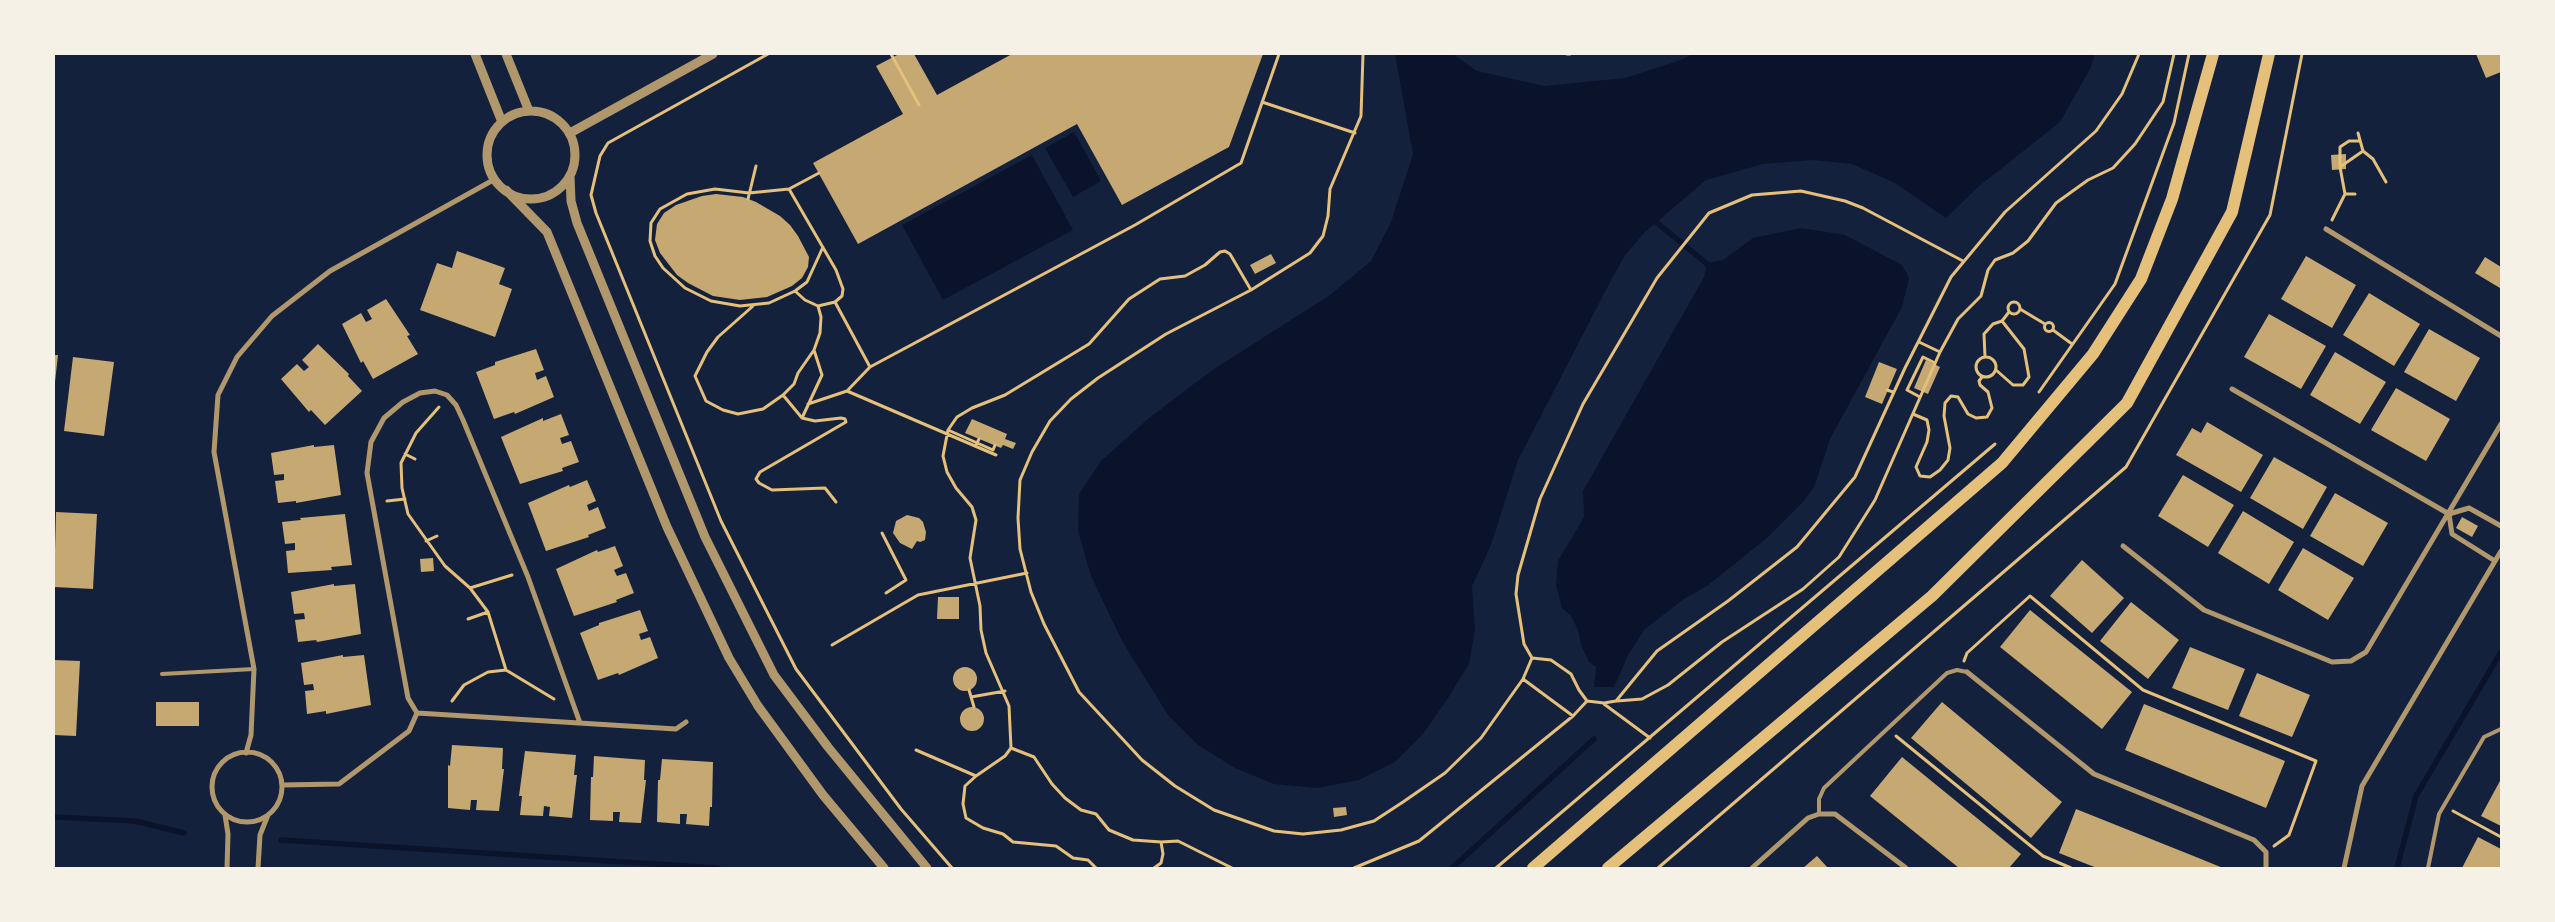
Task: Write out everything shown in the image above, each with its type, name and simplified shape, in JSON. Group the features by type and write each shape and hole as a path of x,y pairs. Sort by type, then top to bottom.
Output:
{"main road":[{"path":"1533,868 2002,463 2093,354 2141,279 2172,199 2213,54"},
{"path":"1608,868 1932,596 2127,404 2232,212 2269,54"}],"street":[{"path":"475,54 502,122"},
{"path":"506,54 529,111"},
{"path":"570,133 712,54"},
{"path":"884,868 823,795 758,706 729,658 666,527 546,232 495,179 489,168 489,143 502,122 515,114 529,111 552,116 570,133 575,154 570,176 571,201 580,232 705,537 774,675 828,747 927,868"},
{"path":"506,190 525,198 536,198 556,191 570,176"},
{"path":"246,753 251,735 254,669 214,452 218,395 237,357 272,316 330,271 495,179"},
{"path":"2326,229 2501,336"},
{"path":"2232,389 2448,514 2469,508 2501,526"},
{"path":"417,714 408,698 367,473 371,442 384,418 403,402 420,392 435,391 446,395 456,405 463,420 528,577 580,723"},
{"path":"2123,546 2204,610 2332,662 2351,661 2366,652 2501,424"},
{"path":"2448,514 2452,534 2495,561"},
{"path":"2344,868 2362,786 2501,551"},
{"path":"1967,672 2094,774 2254,840 2266,852 2266,868"},
{"path":"282,785 339,784 409,731 417,714"},
{"path":"417,714 676,729 686,722"},
{"path":"227,868 228,834 225,815 213,797 214,776 226,759 246,753 258,754 268,760 275,768 282,785 278,803 268,815 260,835 258,868"},
{"path":"1752,868 1808,818 1819,814 1835,814 1906,868"},
{"path":"225,815 246,822 254,822 268,815"}],"lane":[{"path":"162,674 254,669"},
{"path":"1819,814 1819,799 1824,788 1947,673 1956,670 1967,672"},
{"path":"2428,868 2439,814 2484,737 2501,729"}],"path":[{"path":"768,54 608,143 600,156 591,195 596,213 721,522 796,670 901,809 952,868"},
{"path":"891,54 920,105"},
{"path":"808,404 847,391 870,367 1135,225 1241,163 1279,54"},
{"path":"1364,54 1361,116 1330,189 1328,216 1323,236 1310,253 1251,290 1132,355 1071,399 1050,421 1032,452 1020,480 1018,518 1020,541 1032,592 1058,654 1078,692 1142,760 1175,786 1214,810 1274,831 1303,834 1341,830 1374,821 1445,773 1481,738 1523,679 1532,658"},
{"path":"1616,701 1657,651 1728,601 1797,547 1855,477 1894,392 1951,277 2005,212 2096,131 2122,94 2139,54"},
{"path":"1532,658 1551,660 1571,674 1587,701 1604,703 1642,699 1668,685 1722,642 1803,589 1840,557 1875,500 1940,352 1958,319 1980,296 1988,270 1995,260 2013,253 2028,241 2056,203 2088,180 2113,168 2135,144 2163,102 2174,54"},
{"path":"2033,400 2116,284 2174,123 2189,54"},
{"path":"1262,102 1355,133"},
{"path":"2358,133 2363,151 2373,159 2386,182"},
{"path":"2326,229 2340,206 2344,194 2340,167 2340,146 2349,141 2359,141"},
{"path":"2340,167 2363,151"},
{"path":"748,199 756,166"},
{"path":"819,173 789,189 749,193 715,189 687,194 660,208 651,223 650,241 663,268 685,288 711,301 740,306 754,305 782,298 795,291 807,282 823,247"},
{"path":"789,189 836,270 843,288 842,296 835,302 818,306 805,300 795,291"},
{"path":"1532,658 1524,644 1516,594 1518,575 1540,500 1582,404 1657,278 1709,213 1752,196 1801,191 1844,201 1863,208 1963,261"},
{"path":"2344,194 2355,194"},
{"path":"1096,868 1088,860 1073,858 1056,846 1013,842 1003,834 983,828 966,818 963,804 966,786 976,776 1006,756 1011,748 1009,706 986,653 970,558 976,520 972,507 956,488 947,472 943,456 948,430 957,417 972,408 1005,395 1089,344 1129,299 1148,285 1160,280 1185,276 1205,265 1220,252 1225,251 1230,254 1251,290"},
{"path":"835,302 870,367"},
{"path":"1986,357 1984,334 1993,324 2002,321 2009,312 2007,308 2012,302 2019,304 2020,308 2046,324 2051,324 2053,330 2072,344"},
{"path":"754,305 718,337 707,352 695,376 706,401 723,410 738,414 763,409 794,384 798,373 814,350 820,333 821,317 818,306"},
{"path":"2009,312 2016,314 2020,308"},
{"path":"1996,370 2013,385 2023,386 2028,377 2029,366 2024,349 2002,321"},
{"path":"2046,324 2046,331 2053,330"},
{"path":"1919,342 1940,352"},
{"path":"802,418 822,375 814,350"},
{"path":"1920,397 1907,390 1923,357 1935,363"},
{"path":"1982,377 1992,376 1996,370 1995,362 1986,357"},
{"path":"1982,377 1976,368 1977,363 1986,357"},
{"path":"1913,414 1927,420 1929,430 1927,442 1916,468 1920,476 1930,477 1940,470 1948,460 1950,448 1944,416 1945,402 1951,396 1958,397 1968,414 1976,418 1987,416 1992,408 1988,392 1980,385 1979,381 1982,377"},
{"path":"1888,390 1894,392"},
{"path":"847,391 996,455"},
{"path":"782,395 802,418 815,421 841,418 845,419 846,422 760,472 756,478 763,487 772,490 825,488 836,502"},
{"path":"439,407 416,433 401,463 408,514 445,566 470,588 488,612 506,670"},
{"path":"948,430 993,450 995,445"},
{"path":"1496,868 2003,438"},
{"path":"976,446 979,439"},
{"path":"405,454 415,459"},
{"path":"388,501 405,499"},
{"path":"882,533 906,580 886,592"},
{"path":"426,541 437,536"},
{"path":"832,645 918,595 1027,573"},
{"path":"470,588 512,575"},
{"path":"1967,672 1964,662 1967,653 2030,596 2144,690 2316,761 2289,834 2266,852"},
{"path":"468,619 488,612"},
{"path":"452,701 464,685 488,672 506,670 554,699"},
{"path":"1523,679 1573,716"},
{"path":"970,690 974,707"},
{"path":"971,697 1004,692"},
{"path":"1354,868 1419,841 1573,716 1587,701"},
{"path":"1604,703 1650,738"},
{"path":"1888,729 2043,856 2071,868"},
{"path":"1011,748 1038,761 1052,784 1065,798 1081,810 1096,814 1109,830 1133,840 1178,841 1232,868"},
{"path":"916,750 976,776"},
{"path":"2444,805 2501,837"},
{"path":"1154,868 1161,863 1163,854 1161,842"}],"water":[{"path":"1395,54 1453,54 1477,71 1544,86 1625,78 1681,60 1692,54 2095,54 2090,69 2060,122 1978,187 1946,218 1895,183 1852,164 1812,160 1763,164 1706,180 1645,232 1625,255 1518,460 1491,545 1472,586 1475,630 1469,664 1448,698 1423,734 1395,762 1359,780 1317,788 1274,784 1235,768 1198,745 1168,715 1122,641 1091,576 1078,531 1079,494 1101,461 1149,418 1211,371 1330,295 1371,261 1391,222 1413,154"},
{"path":"1074,132 1101,181 1073,197 1045,148"},
{"path":"1032,155 1073,230 943,300 902,225"},
{"path":"1801,228 1845,235 1902,265 1909,278 1902,307 1830,439 1814,487 1803,502 1767,538 1707,586 1684,599 1645,629 1628,655 1614,687 1594,687 1596,667 1589,662 1571,616 1562,608 1556,585 1558,561 1584,517 1583,491 1704,277 1707,263 1723,260 1753,238"}],"building":[{"path":"899,54 914,54 937,95 1012,54 1263,54 1229,147 1122,205 1077,124 858,244 813,163 903,114 876,66"},
{"path":"2476,54 2501,54 2501,72 2486,78"},
{"path":"2346,154 2346,169 2332,170 2331,155"},
{"path":"716,194 743,197 756,202 780,216 790,225 809,257 808,267 802,278 792,286 767,297 740,300 713,296 677,275 660,253 655,240 657,224 664,213 676,205 702,196"},
{"path":"457,251 505,268 499,284 512,289 495,337 420,310 437,263 452,268"},
{"path":"1271,254 1276,263 1255,274 1250,265"},
{"path":"2306,256 2356,285 2332,328 2281,299"},
{"path":"2485,257 2501,267 2500,288 2475,273"},
{"path":"2369,293 2420,324 2394,366 2343,335"},
{"path":"386,299 410,335 407,336 418,354 373,379 363,361 361,363 342,324 361,313 366,322 372,319 367,310"},
{"path":"2269,314 2326,346 2301,389 2244,357"},
{"path":"2429,329 2480,358 2456,401 2404,372"},
{"path":"318,344 349,374 348,376 362,391 325,425 311,410 309,412 281,379 297,364 304,371 309,367 302,360"},
{"path":"536,349 544,370 535,373 537,380 546,376 554,397 515,414 514,412 494,419 476,372 495,365 495,362"},
{"path":"2335,352 2386,382 2360,424 2310,395"},
{"path":"54,355 58,355 55,382 54,382"},
{"path":"73,357 114,362 104,436 64,431"},
{"path":"1926,360 1940,367 1928,394 1914,388"},
{"path":"1879,362 1897,369 1882,404 1865,397"},
{"path":"2396,388 2450,419 2426,461 2371,430"},
{"path":"561,414 569,435 560,438 562,444 571,441 579,462 562,468 563,471 520,484 501,437 543,418 543,421"},
{"path":"972,419 1007,434 1005,439 1016,443 1013,449 1003,445 1001,448 965,433"},
{"path":"2207,422 2263,455 2241,492 2176,455 2192,428 2201,433"},
{"path":"314,445 314,447 334,445 341,495 296,503 296,501 278,503 275,481 284,480 284,474 274,475 271,453"},
{"path":"2274,457 2327,487 2303,529 2250,498"},
{"path":"2183,475 2234,505 2208,547 2158,516"},
{"path":"587,480 596,501 587,505 589,511 598,507 606,528 588,535 589,537 546,551 528,503 569,485 570,487"},
{"path":"2335,493 2388,523 2363,566 2310,536"},
{"path":"2243,511 2294,542 2269,584 2218,553"},
{"path":"56,512 97,514 93,589 54,587"},
{"path":"345,514 352,565 331,567 332,570 288,573 286,551 295,550 295,543 285,544 282,522 301,520 300,518"},
{"path":"907,515 919,518 923,522 926,532 925,540 917,541 912,549 900,543 893,533 896,521"},
{"path":"2462,517 2478,526 2472,537 2456,528"},
{"path":"615,546 623,566 614,570 617,576 626,573 634,593 616,600 617,602 574,616 556,569 597,550 598,552"},
{"path":"2303,548 2354,578 2328,620 2278,590"},
{"path":"433,558 434,571 421,572 420,559"},
{"path":"2082,560 2124,598 2092,633 2050,596"},
{"path":"334,584 334,586 355,584 361,634 317,642 316,640 298,642 295,620 305,619 304,613 294,614 291,592"},
{"path":"938,597 959,597 959,619 937,619"},
{"path":"2131,602 2179,640 2148,679 2100,641"},
{"path":"640,610 648,631 639,634 641,640 650,637 658,658 619,675 618,673 598,680 580,633 599,625 599,623"},
{"path":"2030,610 2132,692 2102,729 2000,647"},
{"path":"2190,647 2245,669 2228,710 2172,688"},
{"path":"343,655 343,657 364,655 371,705 326,714 326,711 307,714 305,691 314,690 313,684 304,685 301,663"},
{"path":"54,660 80,661 76,736 54,735"},
{"path":"965,667 970,668 976,674 976,684 970,690 965,691 960,690 954,684 953,679 954,674 960,668"},
{"path":"2257,673 2310,695 2292,737 2239,716"},
{"path":"156,702 199,702 199,726 156,726"},
{"path":"1942,702 2062,802 2031,838 1911,738"},
{"path":"2144,704 2285,761 2266,808 2125,750"},
{"path":"972,707 977,708 983,714 983,724 977,730 972,731 967,730 961,724 960,719 961,714 967,708"},
{"path":"452,745 503,748 502,769 504,769 499,811 476,810 477,800 471,800 470,810 448,808 448,765 450,766"},
{"path":"525,751 576,755 574,775 577,775 572,818 549,816 550,807 544,806 543,816 520,815 522,796 519,796"},
{"path":"594,756 645,760 644,780 646,780 641,823 619,822 620,812 613,812 613,821 590,820 591,777 593,777"},
{"path":"1902,757 2021,854 2009,868 1959,868 1870,796"},
{"path":"662,759 713,762 712,807 710,807 709,826 686,824 687,814 680,814 680,824 657,822 658,780 660,780"},
{"path":"2501,779 2501,826 2481,816"},
{"path":"1346,807 1347,815 1334,817 1333,808"},
{"path":"2076,809 2223,868 2097,868 2059,853"},
{"path":"2478,837 2501,849 2501,868 2462,868"},
{"path":"1817,856 1828,868 1803,868"}],"waterway":[{"path":"1654,215 1656,222 1711,267"},
{"path":"2397,868 2416,796 2501,652"},
{"path":"1452,868 1594,739"},
{"path":"54,817 135,821 184,833"},
{"path":"281,840 718,868"}]}
